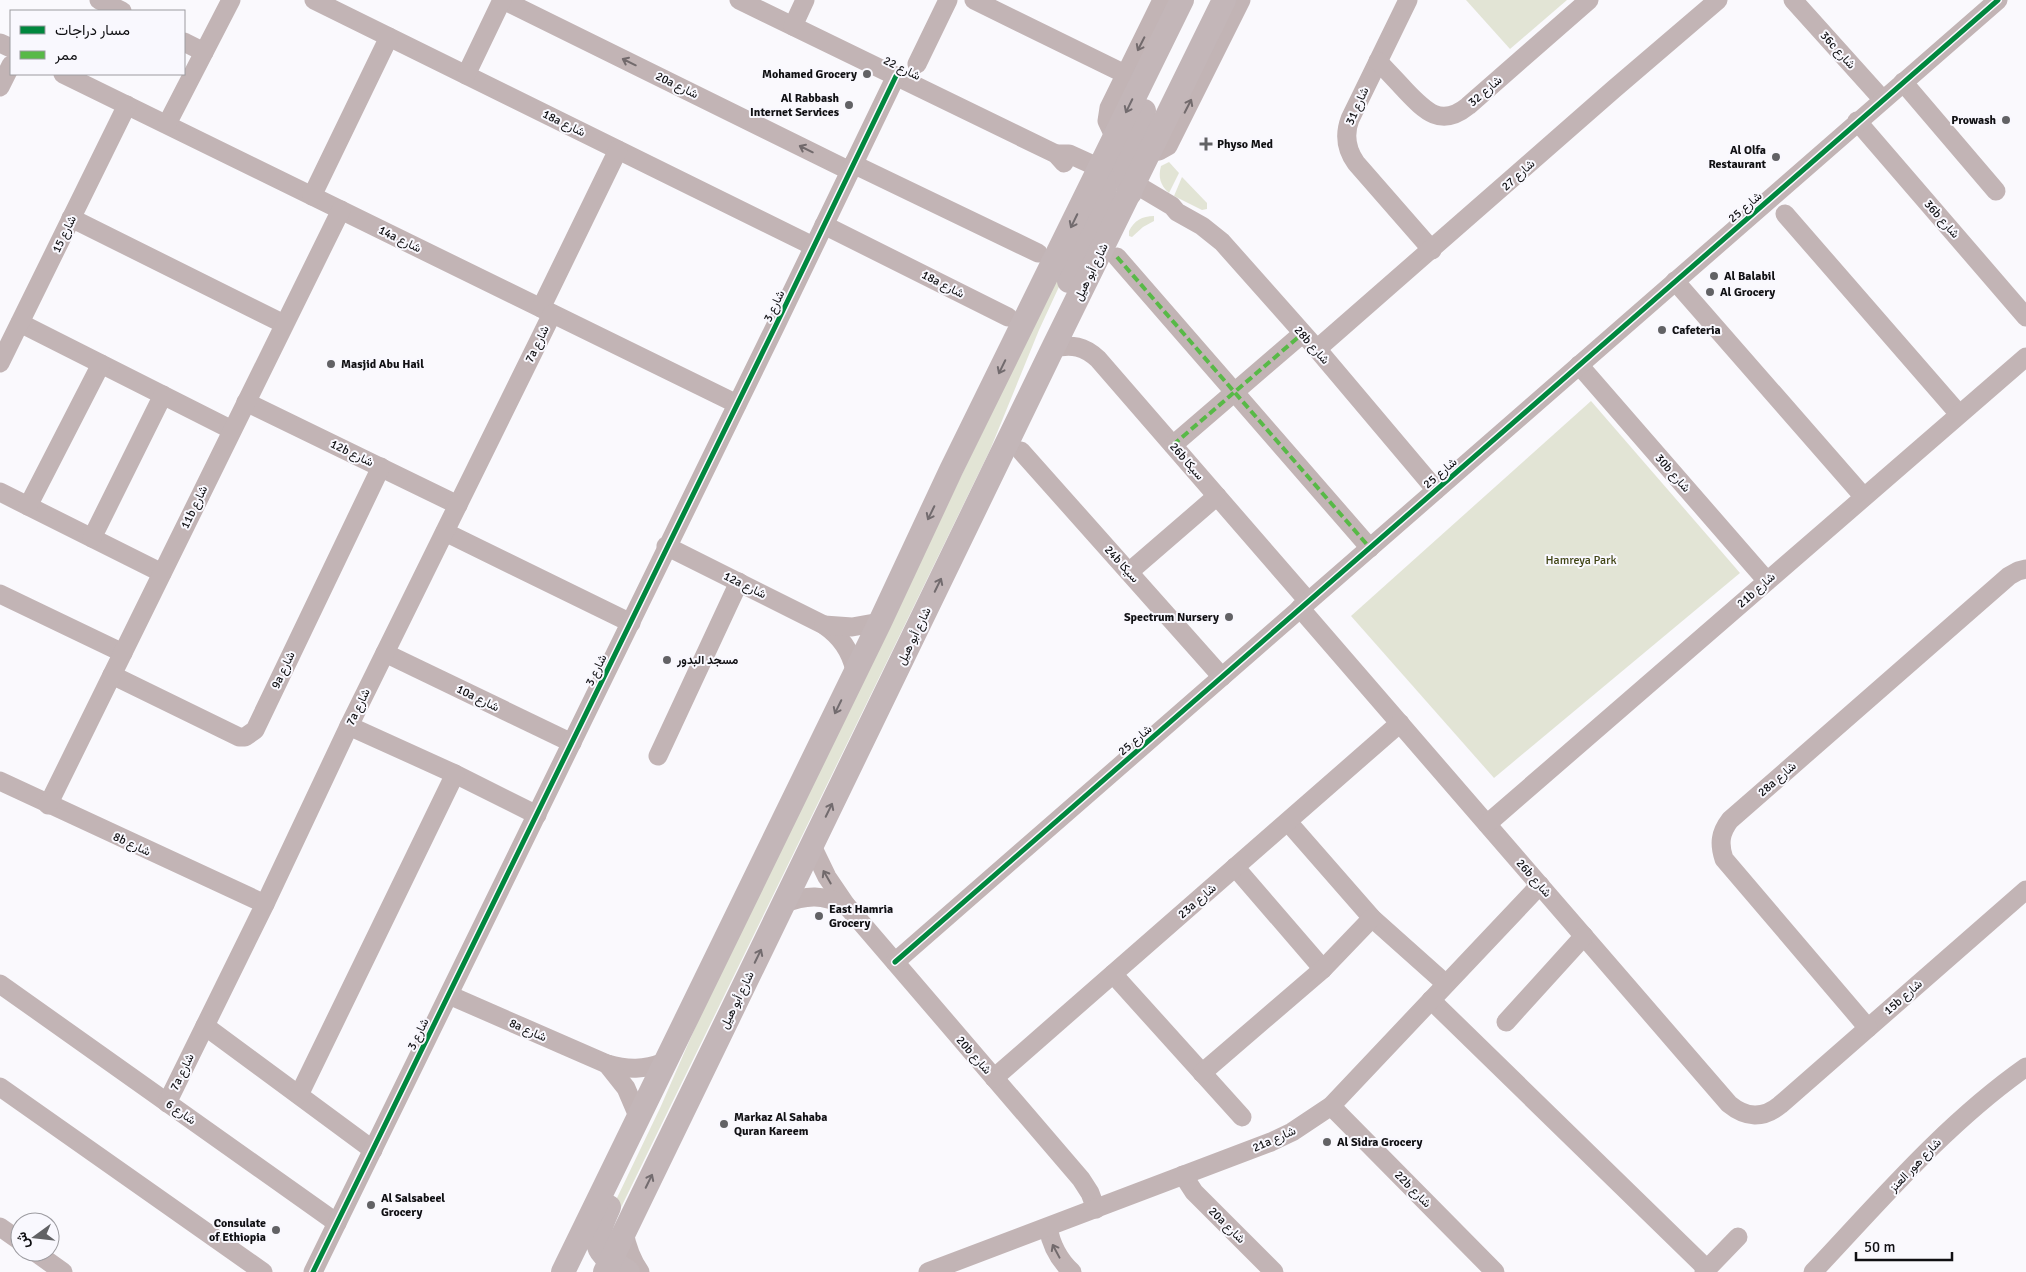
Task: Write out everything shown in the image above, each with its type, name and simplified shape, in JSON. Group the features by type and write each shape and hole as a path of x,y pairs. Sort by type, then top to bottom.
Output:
{"main road":[{"path":"1119,178 1114,136 1182,0"},
{"path":"563,1272 880,622 951,470 1119,178 1148,152 1224,0"},
{"path":"1052,351 1050,327 1053,315 1119,178 1127,148 1166,63 1169,53 1165,33"},
{"name":"شارع أبو هيل","path":"614,1268 624,1232 1052,351"},
{"path":"614,1268 603,1255 597,1239 599,1230 633,1152 635,1122"}],"street":[{"path":"100,0 120,10"},
{"path":"167,124 231,0"},
{"name":"18a شارع","path":"314,0 813,246"},
{"path":"466,75 502,0"},
{"name":"20a شارع","path":"502,0 852,168 1038,253"},
{"name":"شارع 22","path":"739,0 1056,154 1070,154 1119,178"},
{"path":"793,26 805,0"},
{"path":"917,64 948,0"},
{"path":"974,0 1125,74"},
{"path":"1114,136 1106,114 1162,0"},
{"path":"1148,152 1159,151 1168,146 1242,0"},
{"name":"شارع 31","path":"1408,0 1350,118 1347,128 1347,147 1356,163 1432,250"},
{"name":"شارع 32","path":"1378,61 1425,111 1443,117 1452,115 1468,106 1589,0"},
{"name":"شارع 27","path":"1317,349 1718,0"},
{"name":"36c شارع","path":"1794,0 1883,100"},
{"name":"شارع 25","path":"895,962 1997,0"},
{"path":"312,196 389,37"},
{"path":"185,42 204,52"},
{"path":"0,87 10,67"},
{"name":"14a شارع","path":"66,75 736,404"},
{"name":"شارع 3","path":"313,1272 896,76"},
{"path":"1903,82 1996,190"},
{"name":"شارع 15","path":"0,363 4,343 20,323 127,105"},
{"name":"36b شارع","path":"1858,121 2026,317"},
{"name":"7a شارع","path":"167,1103 458,505 618,150"},
{"name":"28b شارع","path":"1119,178 1165,210 1177,212 1202,226 1222,242 1317,349 1436,490"},
{"name":"11b شارع","path":"48,805 340,210"},
{"path":"1785,214 1959,414"},
{"path":"71,218 284,324"},
{"name":"18a شارع","path":"824,225 1008,317"},
{"path":"1117,257 1370,548"},
{"path":"1675,280 1863,496"},
{"path":"20,323 232,430"},
{"path":"1173,445 1302,334"},
{"name":"26b سيكا","path":"1052,351 1073,346 1089,351 1217,496 1304,605"},
{"name":"21b شارع","path":"1487,824 1863,496 2026,357"},
{"path":"28,506 100,364"},
{"name":"30b شارع","path":"1579,365 1767,581"},
{"path":"92,538 163,395"},
{"name":"12b شارع","path":"246,402 458,505"},
{"name":"24b سيكا","path":"1022,451 1222,677"},
{"name":"9a شارع","path":"112,674 239,737 251,734 255,730 381,467"},
{"path":"0,492 162,573"},
{"path":"1129,572 1217,496"},
{"path":"445,532 631,623"},
{"name":"12a شارع","path":"666,546 824,624 836,633 845,644 852,656 855,670"},
{"name":"28a شارع","path":"1868,1028 1724,859 1720,839 1724,828 1730,820 2009,576 2026,569"},
{"path":"658,756 739,582"},
{"path":"0,594 122,653"},
{"name":"26b شارع","path":"1304,605 1400,723 1736,1110 1745,1114 1764,1115 1780,1105"},
{"name":"12a شارع","path":"824,624 852,627 880,622"},
{"name":"10a شارع","path":"385,654 572,743"},
{"name":"23a شارع","path":"994,1078 1400,723"},
{"path":"349,726 455,774 537,815"},
{"path":"299,1095 455,774"},
{"name":"8b شارع","path":"0,781 48,805 265,904"},
{"path":"1288,822 1372,918 1446,984"},
{"name":"20b شارع","path":"812,846 827,877 846,905 1086,1186 1096,1209"},
{"path":"1235,868 1323,969"},
{"name":"21a شارع","path":"928,1272 1271,1142 1299,1128 1331,1106 1540,885"},
{"name":"15b شارع","path":"1780,1105 2026,890"},
{"path":"783,904 799,898 815,896 831,899 846,905"},
{"path":"1202,1072 1323,969 1372,918"},
{"path":"1506,1022 1584,936"},
{"path":"1113,974 1242,1117"},
{"name":"شارع 6","path":"0,984 337,1223"},
{"name":"8a شارع","path":"449,995 607,1064 630,1069 642,1069 664,1062"},
{"path":"1431,1000 1706,1270 1738,1237"},
{"path":"205,1026 373,1150"},
{"name":"8a شارع","path":"607,1064 626,1088 635,1122"},
{"name":"شارع هور العنز","path":"1813,1272 1945,1134 1975,1106 2026,1067"},
{"path":"0,1087 263,1272"},
{"name":"22b شارع","path":"1331,1106 1495,1272"},
{"name":"20a شارع","path":"1183,1176 1194,1192 1274,1272"},
{"path":"1048,1227 1053,1248 1059,1258 1072,1272"},
{"path":"624,1232 627,1248 640,1272"},
{"path":"49,1262 63,1272"}],"green space":[{"path":"1466,0 1567,0 1510,49"},
{"path":"1169,162 1179,173 1169,193 1160,181 1160,174 1161,166"},
{"path":"1182,177 1207,203 1207,209 1202,210 1174,196"},
{"path":"1154,216 1154,221 1143,227 1132,237 1129,236 1129,231 1133,224 1142,218"},
{"path":"1084,222 1088,224 1039,330 990,450 612,1226 605,1223 661,1106 705,1005"},
{"name":"Hamreya Park","path":"1591,401 1740,573 1494,778 1351,616"}],"marked path":[{"path":"1117,257 1370,548"},
{"path":"1173,445 1302,334"}],"cycle path":[{"path":"895,962 1998,0"},
{"path":"313,1272 896,76"}],"place":[{"name":"Mohamed Grocery","path":"867,74"},
{"name":"Al Rabbash Internet Services","path":"849,105"},
{"name":"Prowash","path":"2006,120"},
{"name":"Physo Med","path":"1206,144"},
{"name":"Al Olfa Restaurant","path":"1776,157"},
{"name":"Al Balabil","path":"1714,276"},
{"name":"Al Grocery","path":"1710,292"},
{"name":"Cafeteria","path":"1662,330"},
{"name":"Masjid Abu Hail","path":"331,364"},
{"name":"Spectrum Nursery","path":"1229,617"},
{"name":"مسجد البدور","path":"667,660"},
{"name":"East Hamria Grocery","path":"819,916"},
{"name":"Markaz Al Sahaba Quran Kareem","path":"724,1124"},
{"name":"Al Sidra Grocery","path":"1327,1142"},
{"name":"Al Salsabeel Grocery","path":"371,1205"},
{"name":"Consulate of Ethiopia","path":"276,1230"}]}
